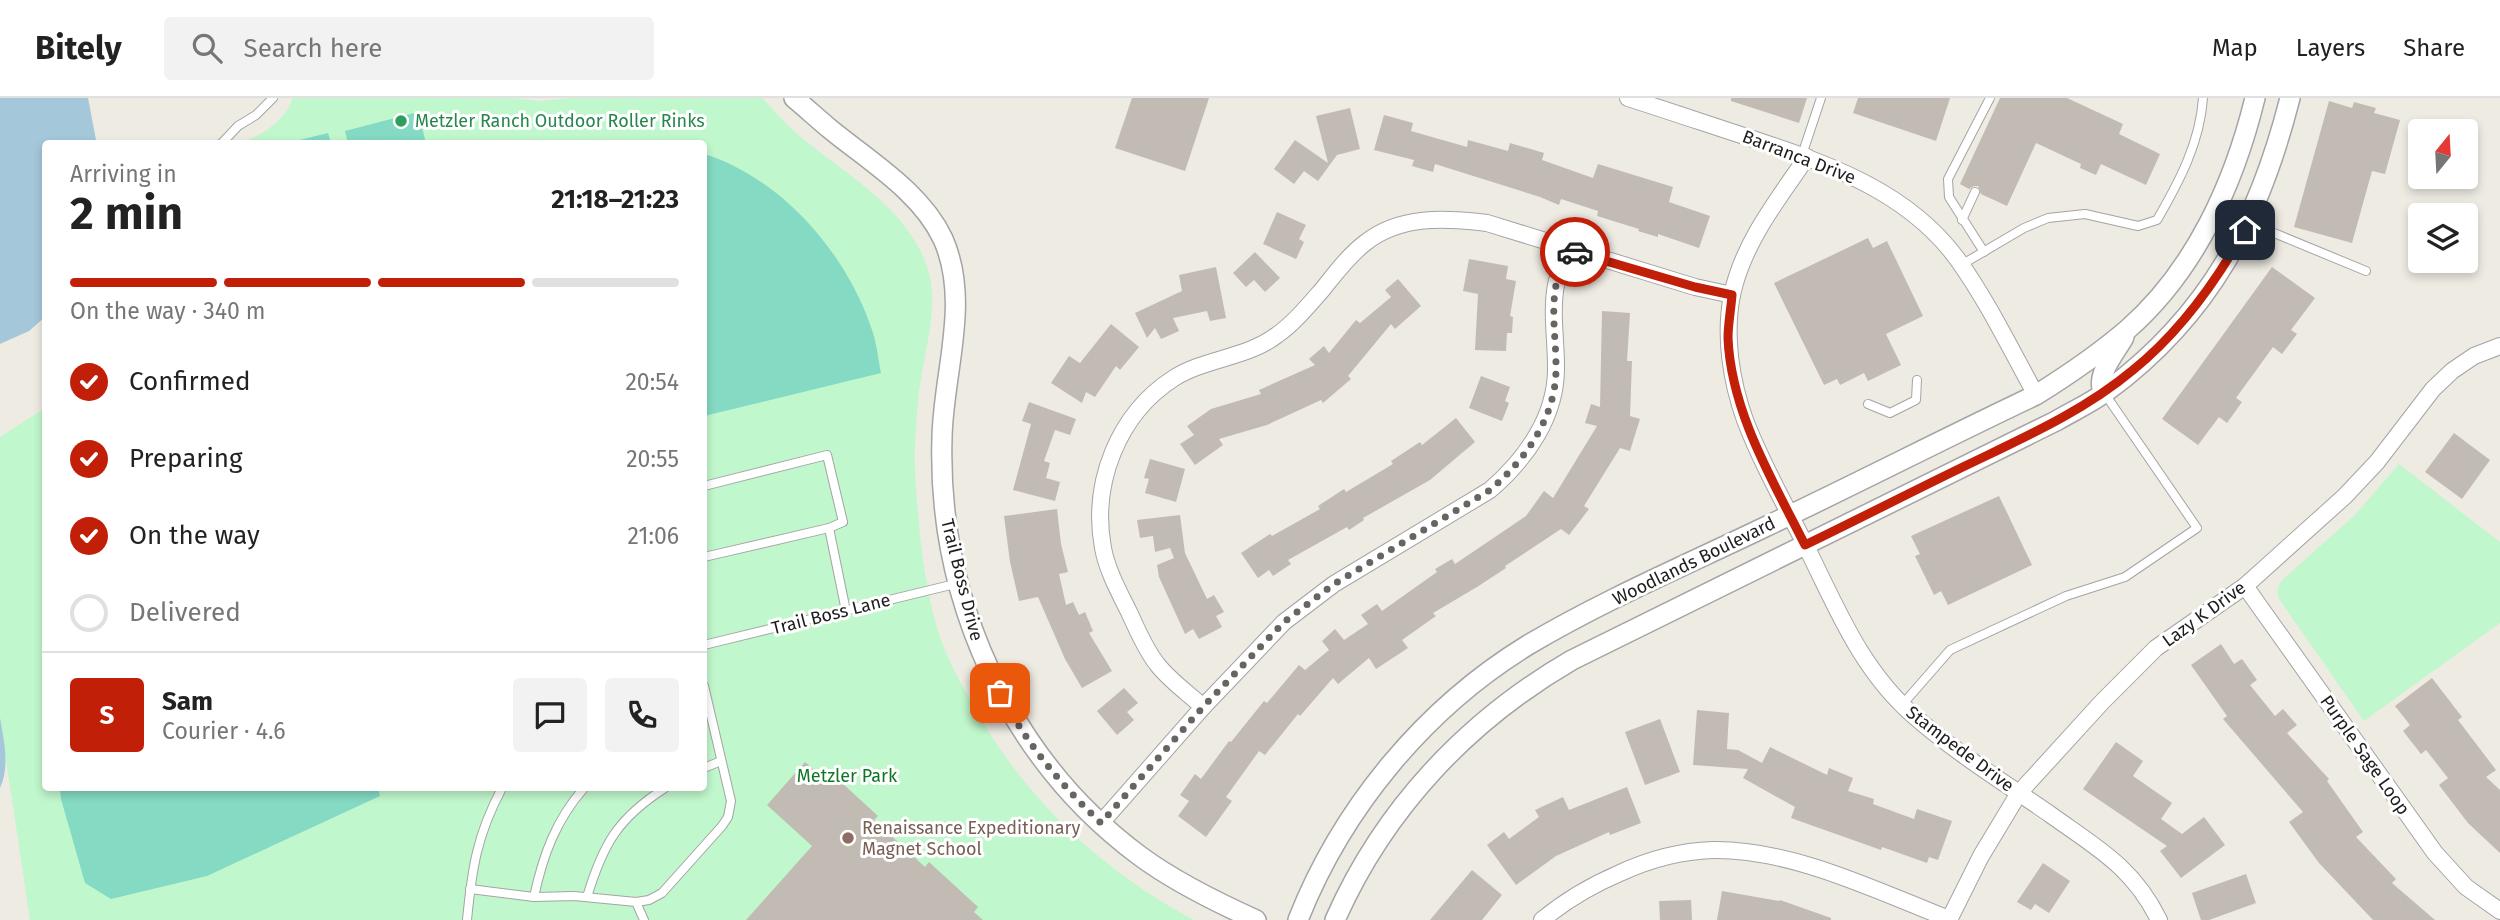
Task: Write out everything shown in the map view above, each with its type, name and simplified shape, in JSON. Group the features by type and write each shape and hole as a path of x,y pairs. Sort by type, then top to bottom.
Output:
{"street":[{"name":"Trail Boss Drive","path":"794,98 911,196 930,218 942,237 949,256 956,301 942,413 941,454 948,539 973,631 1010,713 1039,756 1070,793 1140,856 1210,898 1256,920"},
{"name":"Barranca Drive","path":"1628,98 1805,156 1851,174 1903,207 1936,235 1961,265 2036,395"},
{"name":"Woodlands Boulevard","path":"1298,920 1320,869 1356,810 1399,755 1454,700 1496,667 1556,629 2036,395 2077,370 2128,330 2187,260 2208,226 2235,165 2255,98"},
{"name":"Woodlands Boulevard","path":"1335,920 1370,851 1406,801 1453,748 1481,723 1540,679 1572,660 2020,440 2104,393 2153,353 2203,296 2245,230 2269,171 2290,98"},
{"name":"Stampede Drive","path":"1805,156 1756,232 1732,295 1728,337 1736,387 1745,419 1863,659 1902,705 1938,736 2119,863 2147,896 2159,920"},
{"path":"1203,707 1157,664 1136,628 1103,551 1099,522 1107,468 1116,441 1130,419 1150,397 1175,377 1204,364 1255,348 1275,337 1296,320 1365,243 1381,232 1404,223 1425,219 1487,223 1695,287 1732,295"},
{"path":"1101,823 1203,707 1284,622 1334,584 1490,490 1524,455 1542,426 1551,401 1556,369 1556,286 1566,249"},
{"path":"2104,393 2102,375 2128,330"},
{"name":"Lazy K Drive","path":"1949,920 1981,856 2019,793 2102,702 2156,649 2245,586 2295,544 2377,462 2433,389 2452,371 2474,356 2500,345"},
{"name":"Purple Sage Loop","path":"2245,586 2435,853 2466,887 2500,911"},
{"path":"1542,920 1559,906 1597,883 1641,864 1712,850 1750,853 1786,860 1844,878 1949,920"}],"lane":[{"path":"225,140 273,98"},
{"path":"1805,156 1821,98"},
{"path":"1984,252 1949,197 1948,179 1990,98"},
{"path":"1961,265 2024,228 2048,218 2085,214 2138,226 2157,220 2193,150 2202,119 2203,98"},
{"path":"1962,220 1975,192"},
{"path":"2245,230 2274,233 2366,271"},
{"path":"1868,404 1890,413 1916,400 1917,380"},
{"path":"1902,705 1950,650 2066,596 2125,577 2197,528 2104,393"},
{"path":"707,485 827,455 843,522 829,528 707,556"},
{"path":"829,528 846,611"},
{"name":"Trail Boss Lane","path":"707,644 959,583"},
{"path":"470,889 534,897 587,897 636,902 649,900 662,893 728,817 731,801 707,699"},
{"path":"707,767 721,761"},
{"path":"467,920 474,857 481,831 501,791"},
{"path":"534,897 541,863 557,826 581,791"},
{"path":"587,897 598,861 622,822 639,804 660,791"},
{"path":"636,902 644,920"}],"green space":[{"name":"Metzler Park","path":"293,98 513,98 538,101 573,98 762,98 795,132 886,205 915,240 930,276 932,309 918,399 915,471 922,555 936,624 946,653 991,736 1039,799 1066,827 1126,878 1194,920 30,920 0,720 0,437 42,410 42,791 707,791 707,140 247,140 272,126"},
{"name":"Metzler Ranch Outdoor Roller Rinks","path":"418,112 425,140 347,140 345,131"},
{"path":"328,133 330,140 299,140"},
{"path":"707,155 733,165 760,181 808,222 828,247 861,302 874,335 881,373 707,415"},
{"path":"2399,464 2500,542 2500,623 2364,721 2279,599 2277,592 2281,581 2355,515"},
{"path":"60,791 379,791 380,796 207,876 111,899 85,883"}],"water":[{"path":"0,98 88,98 96,140 42,140 42,320 29,331 0,344"},
{"path":"0,718 5,771 0,788"}],"building":[{"path":"1132,98 1209,98 1185,171 1115,148"},
{"path":"1731,98 1807,98 1799,123 1731,101"},
{"path":"1858,98 1950,98 1936,141 1853,113"},
{"path":"2000,98 2067,98 2123,124 2119,134 2160,154 2146,185 2101,164 2096,175 2080,168 2081,164 2036,143 2007,206 1981,194 1978,186 1969,189 1960,184"},
{"path":"2329,101 2352,108 2354,102 2376,108 2374,113 2400,120 2385,174 2372,171 2352,243 2294,227"},
{"path":"1350,108 1360,149 1337,155 1318,181 1304,171 1294,184 1274,169 1295,140 1328,163 1316,116"},
{"path":"1384,115 1413,123 1411,131 1467,147 1468,140 1508,151 1510,143 1544,153 1542,160 1593,178 1598,164 1673,187 1669,202 1710,216 1699,248 1658,234 1658,237 1638,231 1639,229 1597,216 1598,211 1561,199 1559,205 1435,164 1433,172 1412,166 1414,160 1374,150"},
{"path":"1277,212 1306,225 1299,239 1304,242 1296,259 1263,244"},
{"path":"1868,238 1873,248 1887,241 1923,316 1886,334 1901,365 1868,381 1864,373 1840,385 1837,379 1824,385 1774,283"},
{"path":"1255,252 1280,278 1265,292 1254,280 1246,287 1233,273"},
{"path":"1469,259 1508,266 1506,279 1516,281 1510,316 1513,317 1512,333 1507,333 1506,351 1475,350 1478,294 1463,291"},
{"path":"1216,267 1226,318 1210,321 1207,311 1173,318 1179,331 1161,339 1155,328 1147,338 1135,313 1182,291 1179,275"},
{"path":"2272,267 2315,298 2291,330 2297,334 2282,354 2273,347 2236,398 2242,402 2227,423 2219,417 2198,445 2162,419"},
{"path":"1398,279 1421,306 1395,329 1391,324 1348,376 1351,379 1323,403 1321,400 1267,425 1219,439 1223,445 1195,465 1180,444 1194,435 1187,426 1211,409 1261,394 1259,390 1315,365 1309,359 1324,346 1329,353 1356,320 1360,323 1391,297 1385,290"},
{"path":"1602,311 1630,313 1627,361 1632,361 1630,416 1640,419 1630,451 1620,448 1584,506 1589,509 1569,535 1561,529 1505,566 1506,568 1433,613 1436,616 1402,640 1408,648 1376,669 1369,658 1338,684 1333,678 1300,716 1298,714 1265,755 1259,751 1226,797 1232,801 1206,837 1178,816 1189,801 1180,795 1195,774 1201,779 1229,741 1231,742 1264,701 1267,703 1299,665 1305,670 1329,650 1322,641 1335,629 1344,640 1368,624 1361,615 1377,604 1382,611 1437,572 1435,569 1452,559 1455,564 1526,516 1544,491 1553,498 1597,426 1585,423 1591,404 1600,407"},
{"path":"1111,324 1139,347 1120,370 1116,366 1095,397 1086,392 1082,403 1051,383 1069,356 1080,363"},
{"path":"1481,376 1510,387 1505,401 1509,403 1502,421 1469,408"},
{"path":"1029,402 1076,419 1070,435 1055,430 1044,461 1050,463 1046,478 1060,482 1055,501 1013,490 1031,424 1022,421"},
{"path":"1456,418 1475,442 1430,480 1363,518 1364,520 1349,530 1347,527 1288,560 1291,564 1273,576 1269,570 1258,578 1241,553 1270,534 1272,536 1320,509 1318,506 1344,489 1346,492 1393,464 1391,461 1420,442 1422,445"},
{"path":"2454,433 2490,460 2462,499 2425,472"},
{"path":"1150,459 1185,469 1176,502 1145,493 1149,479 1144,478"},
{"path":"1999,496 2032,565 1948,605 1941,591 1934,595 1915,556 1920,554 1911,536"},
{"path":"1057,509 1068,572 1059,574 1066,605 1073,602 1079,615 1085,612 1093,631 1089,633 1112,671 1082,688 1065,659 1038,597 1019,601 1010,562 1004,516"},
{"path":"1180,515 1185,553 1207,599 1214,595 1224,612 1216,616 1222,627 1199,639 1193,629 1185,634 1159,577 1157,565 1174,558 1170,548 1155,552 1153,536 1140,538 1137,520"},
{"path":"2221,644 2234,664 2242,659 2257,680 2250,685 2275,716 2283,709 2297,725 2287,733 2329,779 2327,781 2363,832 2356,837 2396,879 2392,883 2435,920 2373,920 2319,863 2289,822 2303,812 2223,719 2227,716 2191,665"},
{"path":"2432,678 2462,717 2458,720 2496,770 2486,777 2500,790 2500,853 2468,823 2439,785 2448,778 2426,750 2421,754 2403,731 2410,725 2395,706"},
{"path":"1124,688 1138,703 1127,712 1134,720 1117,735 1097,711"},
{"path":"1697,710 1729,713 1727,749 1738,750 1762,763 1770,747 1827,775 1829,768 1853,778 1848,791 1874,799 1873,804 1914,819 1917,809 1952,821 1938,860 1929,857 1927,863 1882,847 1881,850 1791,818 1795,807 1743,778 1748,769 1693,765"},
{"path":"1660,719 1680,772 1645,785 1625,732"},
{"path":"2116,742 2143,761 2133,776 2172,803 2161,819 2182,834 2204,817 2225,845 2181,878 2160,851 2167,846 2083,789"},
{"name":"Renaissance Expeditionary Magnet School","path":"805,762 822,777 830,772 878,816 874,820 925,867 929,862 978,907 974,912 983,920 746,920 812,846 767,805"},
{"path":"1627,787 1641,823 1610,835 1609,832 1556,856 1516,885 1487,845 1504,832 1509,839 1539,817 1535,810 1563,797 1569,810"},
{"path":"2043,863 2070,881 2049,913 2035,904 2031,910 2017,902"},
{"path":"1472,870 1502,895 1482,920 1430,920"},
{"path":"2246,874 2256,903 2209,920 2201,920 2192,893"},
{"path":"1722,891 1780,900 1831,920 1717,920"},
{"path":"1691,900 1692,920 1660,920 1659,901"}],"way so far":[{"path":"1000,693 1039,756 1070,793 1101,823 1203,707 1284,622 1334,584 1490,490 1531,447 1551,401 1556,369 1556,286 1566,249 1575,252"}],"place":[{"name":"Metzler Ranch Outdoor Roller Rinks","path":"401,121"},
{"name":"Renaissance Expeditionary Magnet School","path":"848,838"}],"route":[{"path":"1575,252 1732,295 1728,337 1733,376 1745,419 1805,545 2020,440 2104,393 2162,345 2183,321 2203,296 2245,230"}]}
